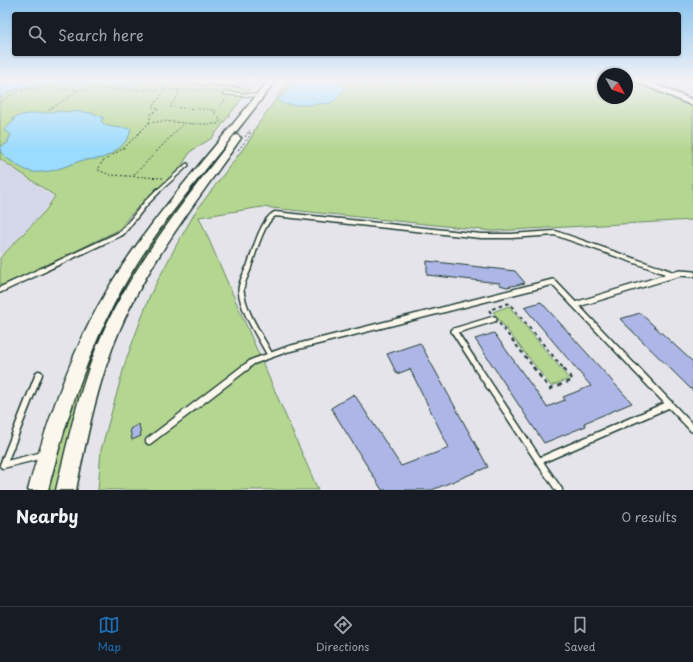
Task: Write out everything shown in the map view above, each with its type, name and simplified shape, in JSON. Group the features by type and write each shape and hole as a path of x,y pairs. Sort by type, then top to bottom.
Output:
{"street":[{"path":"38,490 47,454 62,410 87,345 110,298 133,261 166,215 255,104"},
{"path":"66,490 97,368 112,330 128,297 144,268 185,206 263,104"}],"lane":[{"path":"0,290 122,234 146,203 187,165"},
{"path":"270,356 253,324 243,297 242,288 266,223 271,216 275,214 481,236 525,236 555,233 675,275"},
{"path":"575,305 680,273 693,274"},
{"path":"149,442 252,362 288,349 553,282 693,429"},
{"path":"495,319 454,331 559,490"},
{"path":"39,374 3,465 47,454"},
{"path":"539,460 670,404"}],"path":[{"path":"49,110 58,104"},
{"path":"155,104 152,107 159,109 151,114 149,123 125,147 102,162 98,170 100,173 106,175 158,176 170,181"},
{"path":"172,104 170,107 215,110"},
{"path":"149,123 163,121 183,124 218,124 221,120 214,115 215,110 222,104"},
{"path":"134,175 183,124"},
{"path":"509,303 573,380 550,389 495,319 489,310 509,303"}],"shaded area":[{"path":"0,160 53,197 43,212 0,256"}],"green space":[{"path":"0,104 238,104 212,138 191,151 176,174 129,216 120,229 54,262 0,286 0,258 46,210 55,196 0,159"},
{"path":"256,104 259,104 156,240 73,424 56,490 48,490 65,426 78,385 103,323 139,258 205,168"},
{"path":"273,104 688,104 693,106 693,220 493,231 262,207 199,217 318,490 98,490 101,450 126,360 150,295 196,211 251,138 256,127"},
{"path":"509,306 569,379 551,386 493,312"}],"water":[{"path":"284,104 323,104 312,105"},
{"path":"55,111 93,113 104,118 101,120 106,125 131,129 130,134 121,146 107,156 99,159 80,161 45,172 33,172 26,170 2,154 0,147 8,143 11,135 4,130 15,120 12,119 27,114"}],"building":[{"path":"427,261 515,271 525,283 507,287 500,285 500,283 427,275"},
{"path":"541,302 632,403 584,423 586,426 544,443 475,339 494,333 547,407 565,400 563,397 591,386 524,307"},
{"path":"640,313 693,362 693,391 620,319"},
{"path":"420,343 488,467 432,490 382,490 331,408 354,394 401,466 449,448 410,369 397,374 387,354"},
{"path":"139,424 141,436 132,440 130,429"}]}
